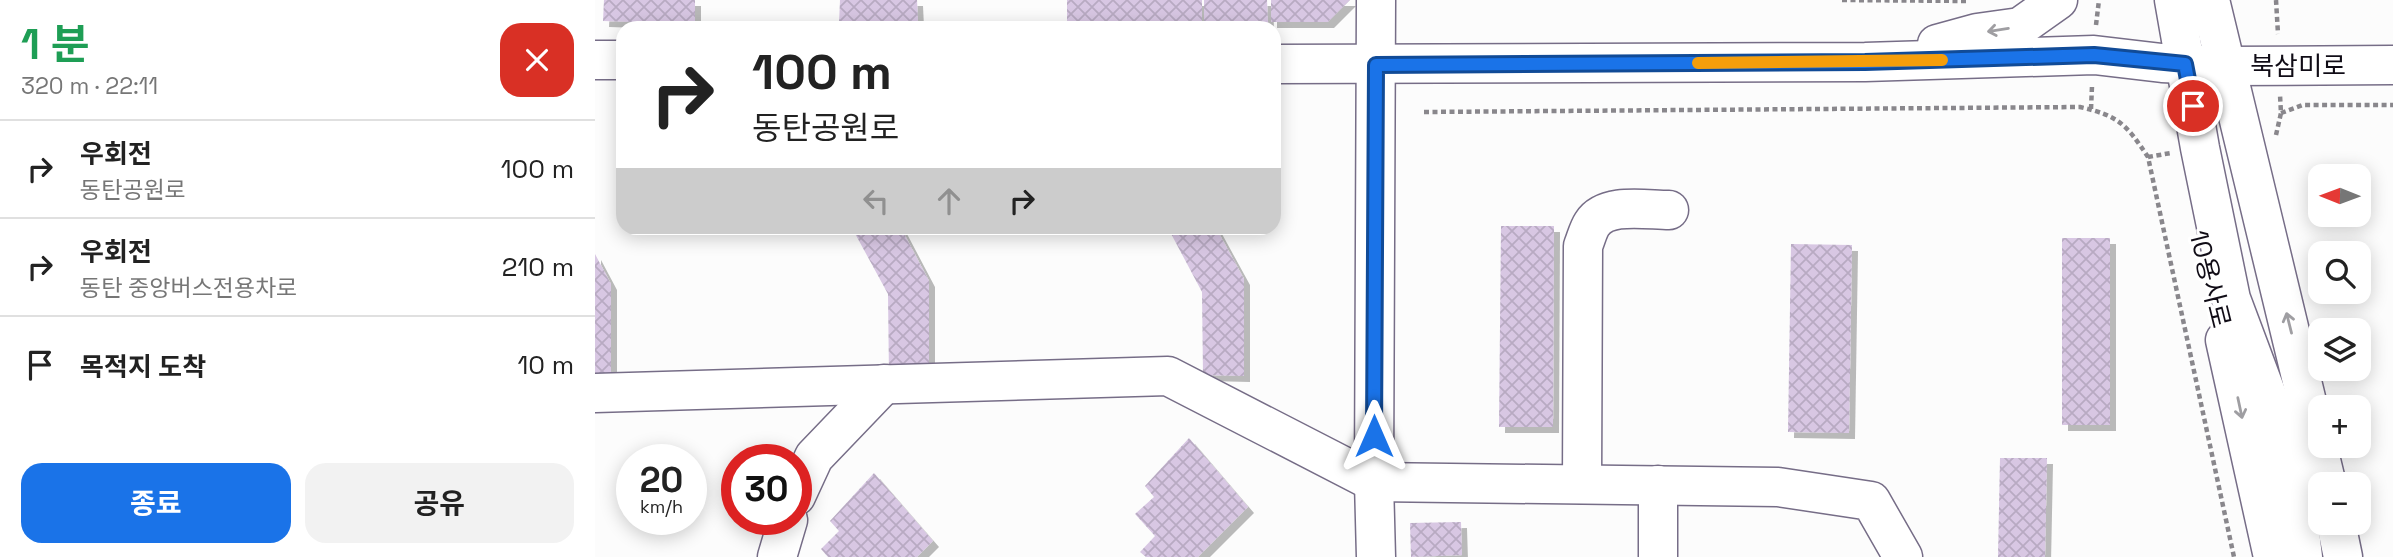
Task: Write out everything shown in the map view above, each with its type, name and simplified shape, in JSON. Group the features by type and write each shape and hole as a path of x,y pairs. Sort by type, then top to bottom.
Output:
{"street":[{"path":"1376,0 1376,557"},
{"path":"1281,64 1865,62 1977,33 2020,27 2058,0"},
{"name":"10용사로","path":"2150,0 2195,64 2323,472"},
{"path":"2174,0 2195,64 2256,309 2291,416 2312,508 2318,557"},
{"path":"2193,0 2195,64 2231,299 2279,427 2303,557"},
{"name":"10용사로","path":"2210,0 2179,151 2218,308 2273,557"},
{"name":"북삼미로","path":"1865,62 2094,55 2195,64 2393,65"},
{"path":"1582,484 1584,246 1592,224 1601,215 1615,210 1668,210"},
{"path":"595,394 1168,376 1374,482 1778,487 1871,501 1903,557"},
{"path":"812,461 884,384"},
{"path":"1658,485 1658,557"},
{"path":"777,557 783,535"},
{"path":"2338,535 2343,557"}],"path":[{"path":"1842,0 1978,1"},
{"path":"2097,8 2099,0"},
{"path":"2277,135 2281,113 2303,105 2393,105"},
{"path":"1424,112 2080,107 2114,118 2132,133 2148,157 2234,557"}],"building":[{"path":"604,0 695,0 695,21 603,21"},
{"path":"840,0 917,0 918,21 839,21"},
{"path":"1067,0 1202,0 1202,21 1067,21"},
{"path":"1204,0 1267,0 1268,21 1204,21"},
{"path":"1271,0 1350,0 1328,22 1271,21"},
{"path":"1501,226 1554,226 1553,427 1499,427"},
{"path":"856,235 905,235 929,281 929,378 889,378 888,294"},
{"path":"1172,235 1220,235 1244,279 1244,376 1203,375 1202,292"},
{"path":"2062,238 2110,238 2110,425 2062,425"},
{"path":"1791,244 1852,245 1849,433 1788,432"},
{"path":"595,254 611,284 611,382 595,382"},
{"path":"1189,438 1248,507 1198,557 1146,557 1140,552 1155,536 1135,514 1154,497 1145,486"},
{"path":"2000,458 2047,458 2045,557 1998,557"},
{"path":"874,473 933,541 917,557 828,557 821,549 839,531 830,521"},
{"path":"1461,522 1462,555 1411,557 1410,523"}],"slow traffic":[{"path":"1698,63 1942,60"}],"route":[{"path":"1374,436 1376,65 1865,62 2094,55 2162,64 2185,64 2193,106"}]}
